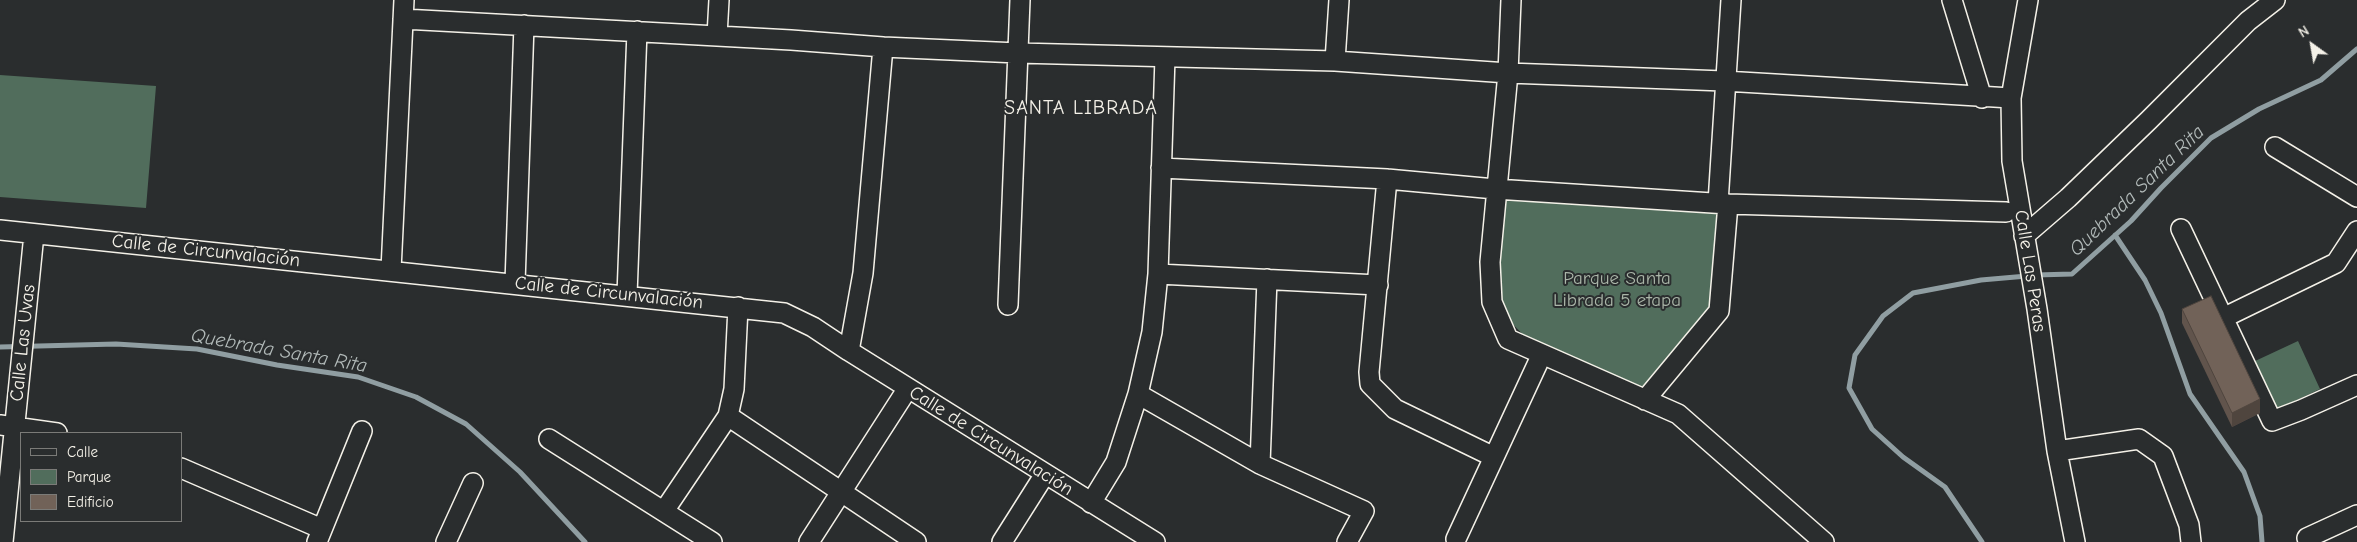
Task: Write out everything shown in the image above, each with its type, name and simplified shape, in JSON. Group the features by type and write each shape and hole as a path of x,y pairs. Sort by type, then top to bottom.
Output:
{"street":[{"path":"717,36 719,0"},
{"path":"1008,306 1020,0"},
{"path":"1335,61 1339,0"},
{"path":"1511,0 1508,73 1495,189 1490,262 1492,302 1508,339 1678,414 1824,542"},
{"path":"1645,400 1719,311 1723,203 1724,81 1731,0"},
{"path":"1952,0 1982,98"},
{"name":"Calle Las Peras","path":"2028,0 2011,98 2012,161 2037,309 2057,451 2075,542"},
{"path":"2025,241 2248,21 2275,0"},
{"path":"391,270 404,9 524,25 883,47 1018,54 1335,61 1508,73 1724,81 1982,98 2011,98"},
{"path":"515,283 524,25"},
{"path":"627,295 637,31"},
{"path":"849,352 864,273 883,47"},
{"path":"1091,503 1116,462 1138,394 1152,332 1158,274 1165,56"},
{"path":"2275,147 2357,197"},
{"path":"1161,168 1386,179 1495,189 1723,203 2006,212"},
{"path":"1386,179 1369,372 1370,384 1396,409 1494,457"},
{"path":"2180,229 2272,420 2301,410 2357,385"},
{"name":"Calle de Circunvalación","path":"0,230 515,283 784,313 813,327 849,352 1155,542"},
{"path":"2223,318 2336,263 2357,231"},
{"name":"Calle Las Uvas","path":"3,542 7,426 21,364 34,234"},
{"path":"1158,274 1378,285"},
{"path":"1260,464 1267,280"},
{"path":"664,511 728,416 734,389 738,308"},
{"path":"1456,539 1542,354"},
{"path":"809,542 908,388"},
{"path":"1138,394 1260,464 1364,511 1348,542"},
{"path":"728,416 916,542"},
{"path":"7,426 50,432"},
{"path":"182,468 320,536 362,431"},
{"path":"550,439 712,542"},
{"path":"2057,451 2140,439 2163,456 2189,524 2191,542"},
{"path":"1002,542 1045,474"},
{"path":"446,542 473,483"},
{"path":"2308,538 2357,515"}],"green space":[{"path":"0,75 156,86 146,208 0,197"},
{"name":"Parque Santa Librada 5 etapa","path":"1504,201 1718,203 1719,311 1645,400 1542,354 1492,303"},
{"path":"2298,341 2320,389 2276,410 2253,362"}],"building":[{"path":"2211,296 2260,399 2232,413 2182,309"}],"waterway":[{"name":"Quebrada Santa Rita","path":"2036,275 2072,274 2131,221 2211,138 2259,109 2321,80 2357,49"},
{"path":"2115,235 2145,280 2161,313 2190,394 2244,472 2260,516 2262,542"},
{"name":"Quebrada Santa Rita","path":"1982,542 1945,487 1903,457 1872,429 1849,388 1855,355 1883,316 1913,293 1981,280 2027,276"},
{"name":"Quebrada Santa Rita","path":"0,347 116,344 197,349 277,365 358,377 416,397 466,424 520,472 585,542"}],"district":[{"name":"SANTA LIBRADA","path":"1081,108"}]}
